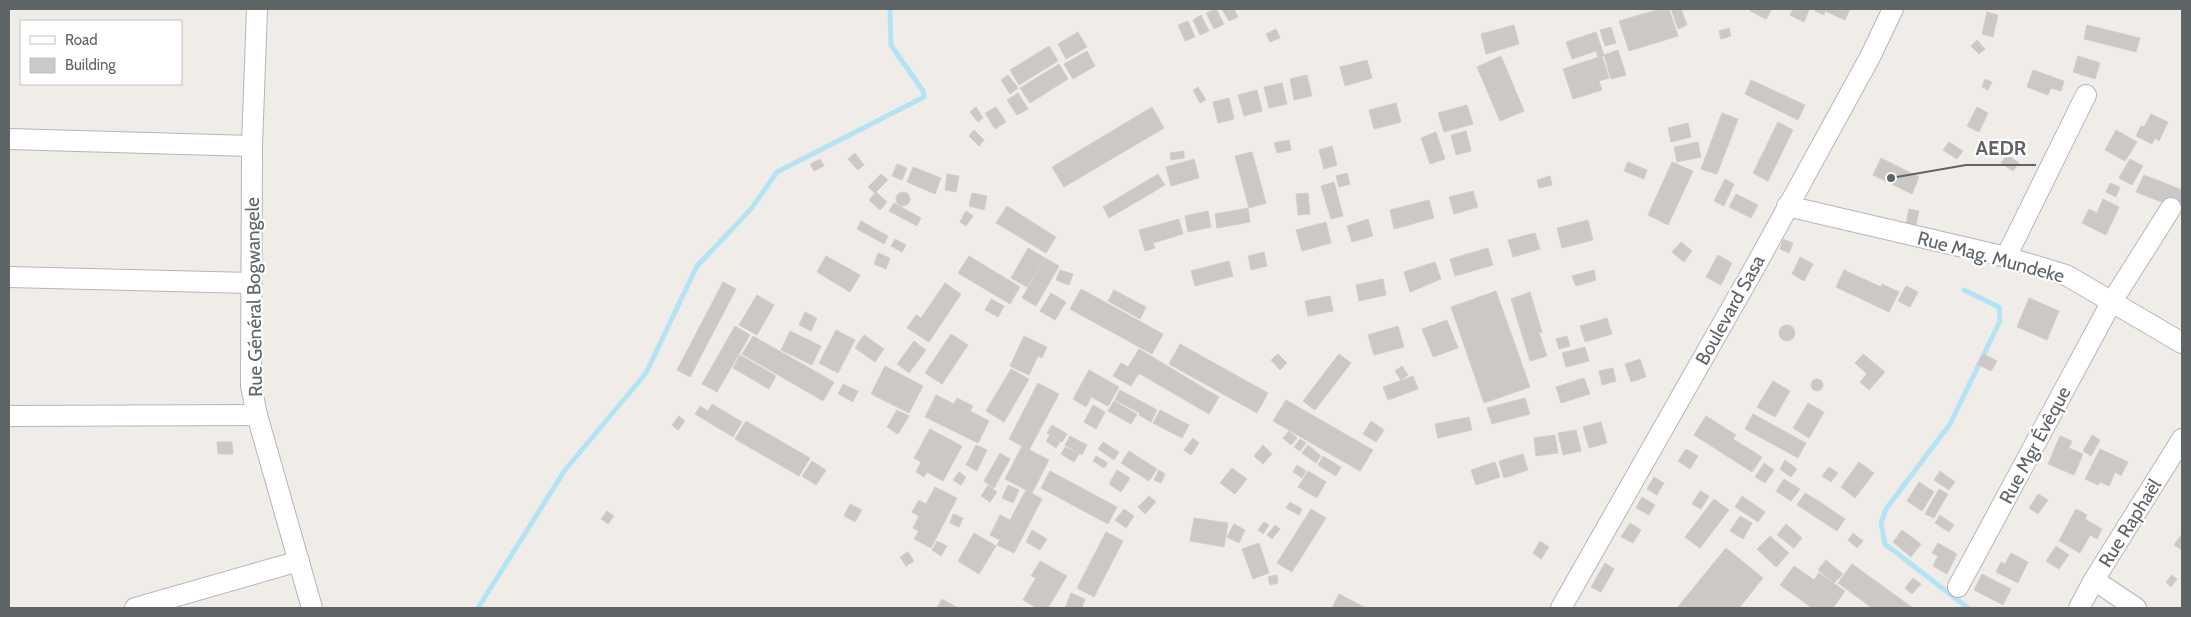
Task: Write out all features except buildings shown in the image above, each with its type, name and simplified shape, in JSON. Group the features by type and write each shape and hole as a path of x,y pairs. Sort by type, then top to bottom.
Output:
{"street":[{"name":"Rue Général Bogwangele","path":"258,9 252,146 251,386 257,415 312,608"},
{"name":"Boulevard Sasa","path":"1561,608 1751,273 1870,57 1893,9"},
{"path":"2006,257 2086,95"},
{"path":"9,138 252,146"},
{"name":"Rue Mag. Mundeke","path":"1787,206 2006,257 2066,275 2182,343"},
{"name":"Rue Mgr Évêque","path":"1958,587 2111,303 2171,208"},
{"path":"9,278 251,282"},
{"path":"9,416 257,415"},
{"name":"Rue Raphaël","path":"2079,608 2094,580 2182,438"},
{"path":"135,608 299,561"},
{"path":"2094,580 2136,608"}],"waterway":[{"path":"478,608 565,470 646,373 697,266 751,209 777,172 924,97 923,91 891,45 890,9"},
{"path":"1964,290 1999,307 2000,321 1950,424 1886,509 1881,523 1885,544 1968,608"}],"place":[{"name":"AEDR","path":"1891,178"}]}
